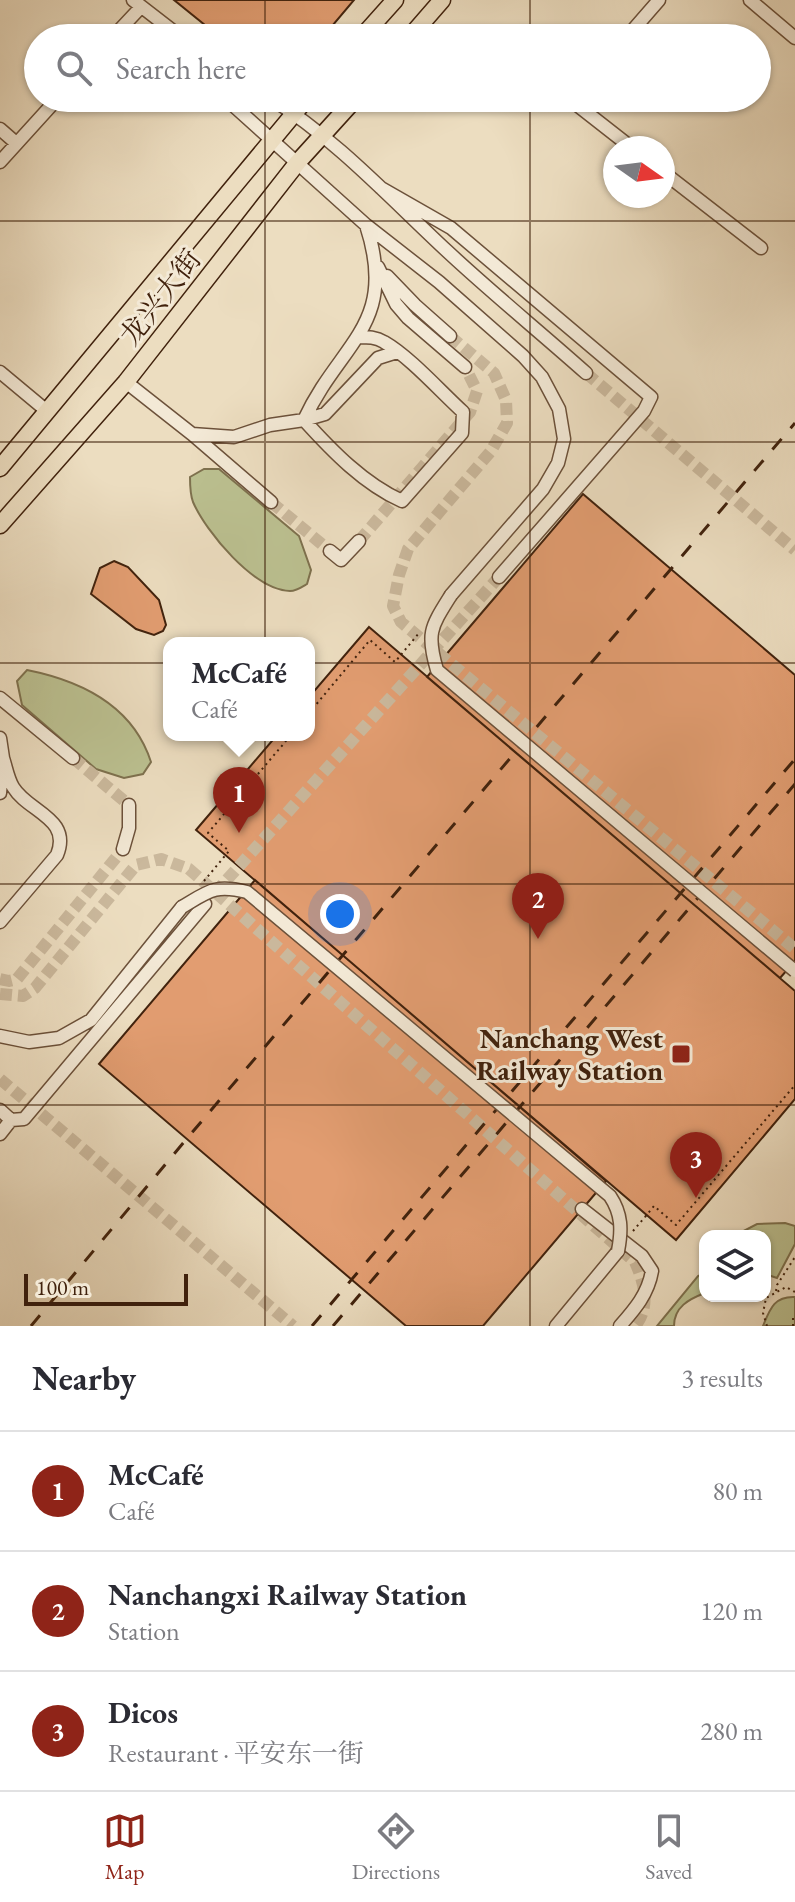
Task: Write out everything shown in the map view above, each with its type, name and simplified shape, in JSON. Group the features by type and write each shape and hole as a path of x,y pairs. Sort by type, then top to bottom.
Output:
{"main road":[{"path":"374,24 395,0"},
{"path":"421,24 442,0"},
{"name":"龙兴大街","path":"0,525 126,382 298,162 343,112"},
{"name":"龙兴大街","path":"0,468 294,113"}],"street":[{"path":"638,24 659,0"},
{"path":"750,0 795,38"},
{"path":"122,24 137,3"},
{"path":"137,3 156,24"},
{"path":"137,3 164,24"},
{"path":"0,162 45,112"},
{"path":"240,112 366,225 439,282 523,356 542,377 559,409 564,439 558,463 543,489 451,595 432,626 431,650 437,670 795,971"},
{"path":"586,112 617,136"},
{"path":"294,113 586,373"},
{"path":"0,129 16,143"},
{"path":"675,181 761,248"},
{"path":"381,188 451,228 651,397 644,411 499,577"},
{"path":"366,225 376,265 396,304 465,367"},
{"path":"376,265 450,336"},
{"path":"304,420 316,394 359,337 372,311 376,265"},
{"path":"304,420 330,450 385,493 402,501 462,433 463,412 383,341 359,337"},
{"path":"192,434 234,437 270,425 325,414 378,358 397,352"},
{"path":"0,372 48,412"},
{"path":"126,382 271,502"},
{"path":"330,551 341,560 359,541"},
{"path":"0,698 73,758"},
{"path":"0,738 3,758 14,789 54,825 60,833 62,844 57,855 0,922"},
{"path":"0,793 3,758"},
{"path":"123,849 129,828 129,805"},
{"path":"0,1036 29,1042 59,1038 91,1020 182,907 209,891 226,887 247,892 610,1196 618,1209 622,1230 618,1251 556,1326"},
{"path":"0,1110 11,1120 24,1119 205,904"},
{"path":"0,1134 11,1120"},
{"path":"582,1209 642,1256 652,1271 639,1304 620,1326"}],"path":[{"path":"315,706 370,640 395,662 423,629"},
{"path":"201,885 229,851 208,833 286,741"},
{"path":"645,1217 654,1206 676,1225 795,1085"},
{"path":"776,1293 777,1285 795,1257"},
{"path":"767,1326 763,1313 766,1298 786,1287 795,1292"},
{"path":"793,1316 793,1326"}],"green space":[{"path":"204,469 219,469 299,536 311,570 307,584 292,591 261,581 220,543 199,514 191,496 190,477"},
{"path":"27,670 86,689 118,711 143,742 151,762 143,774 124,778 96,769 22,705 17,681"},
{"path":"785,1223 795,1226 795,1244 777,1278 771,1276 771,1230 746,1230 757,1224"},
{"path":"698,1276 699,1296 684,1305 677,1314 674,1326 657,1326"},
{"path":"795,1297 795,1326 763,1326 777,1301"}],"building":[{"path":"174,0 354,0 334,24 204,24"},
{"path":"583,494 795,675 795,961 780,978 427,677"},
{"path":"114,561 128,567 159,600 166,625 163,631 154,635 136,629 91,594 100,568"},
{"path":"369,627 795,991 795,1099 676,1240 196,830 272,741 315,741 315,690"},
{"path":"255,880 606,1181 483,1326 406,1326 99,1064"}],"tunnel":[{"path":"450,336 494,373 506,400 507,423 491,451 408,549 393,606 401,622 795,949"},
{"path":"359,541 470,412 477,391 465,367"},
{"path":"586,373 795,550"},
{"path":"271,502 330,551"},
{"path":"215,893 499,577"},
{"path":"73,758 129,805"},
{"path":"0,979 17,979 123,849"},
{"path":"0,994 23,996 35,988 136,865 161,859 189,869 635,1262 643,1286 644,1303 635,1326"},
{"path":"0,1079 293,1326"}],"railway":[{"path":"31,1326 795,423"},
{"path":"312,1326 795,759"},
{"path":"333,1326 795,784"}],"place":[{"name":"McCafé","path":"239,833"},
{"name":"Nanchangxi Railway Station","path":"538,939"},
{"name":"Nanchang West Railway Station","path":"681,1054"},
{"name":"Dicos","path":"696,1198"}]}
